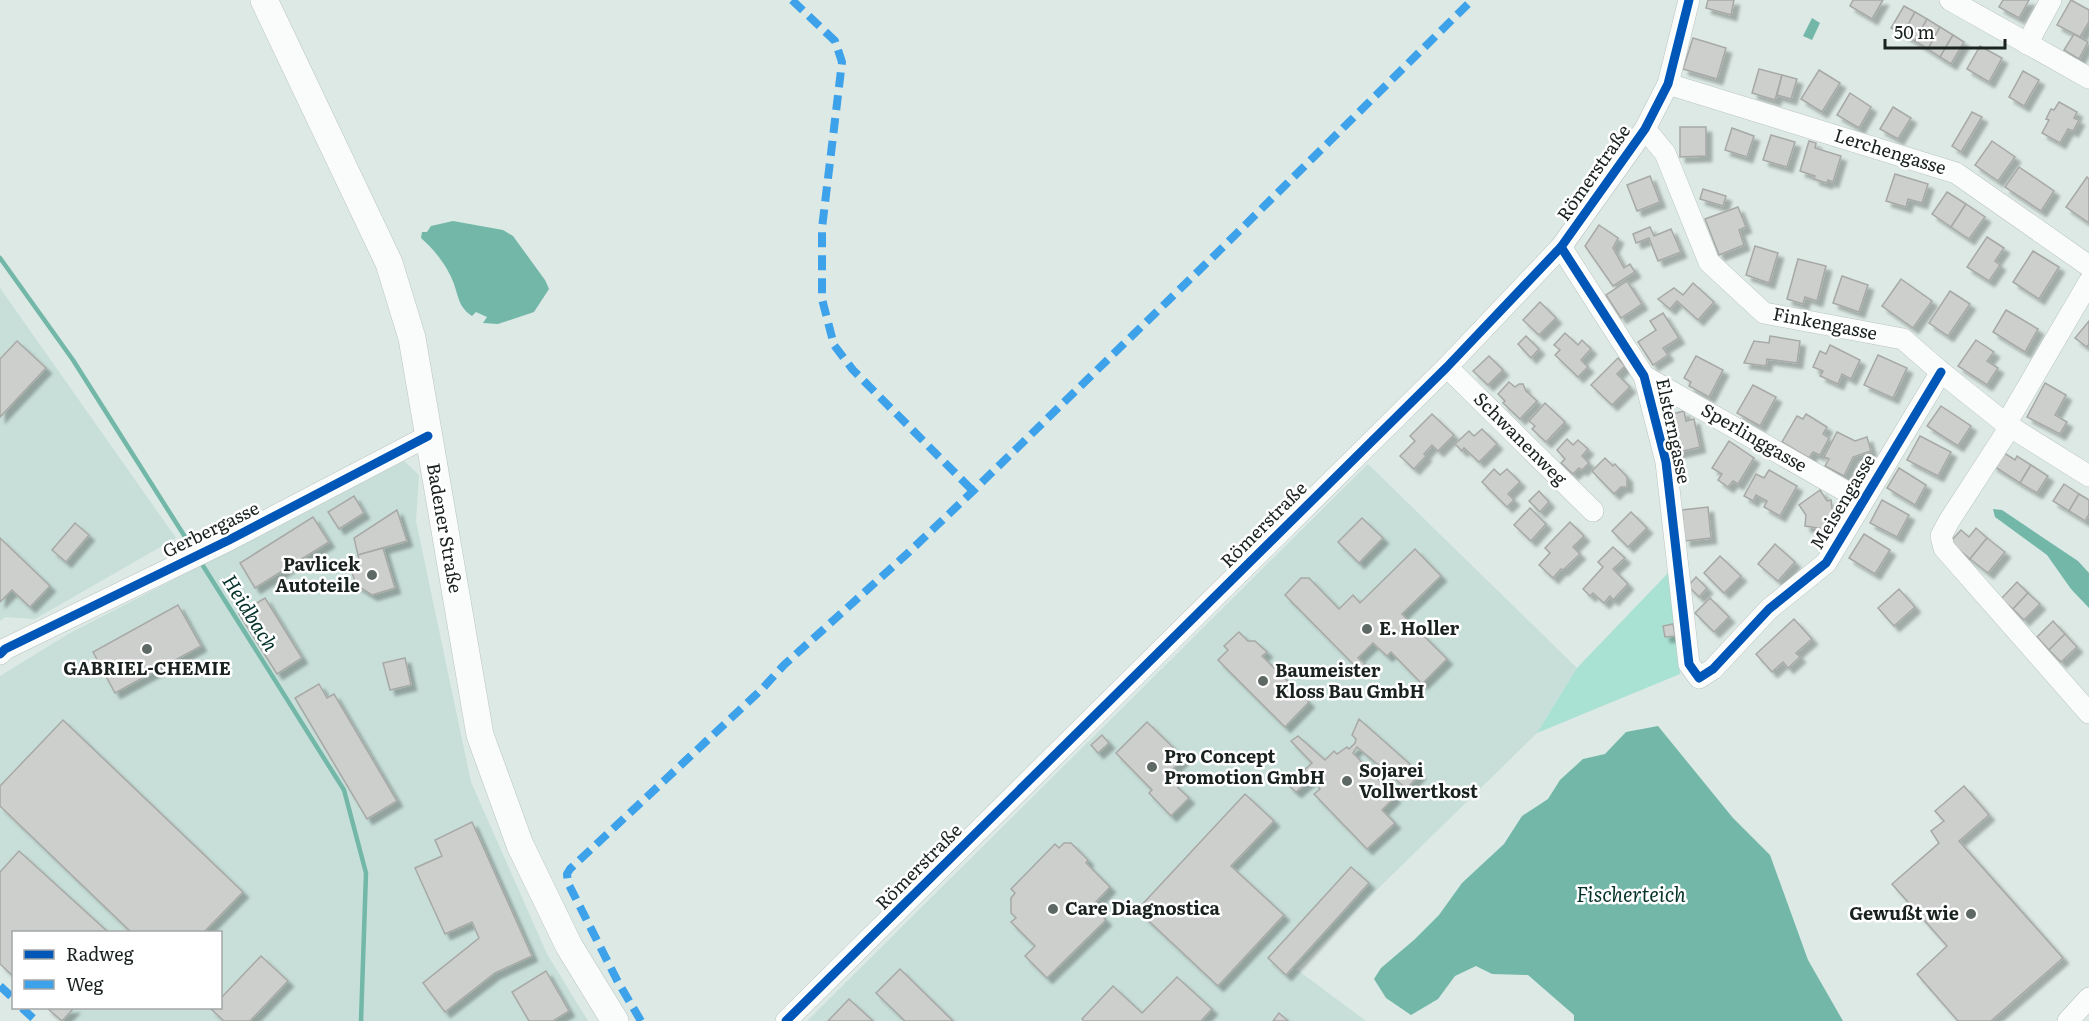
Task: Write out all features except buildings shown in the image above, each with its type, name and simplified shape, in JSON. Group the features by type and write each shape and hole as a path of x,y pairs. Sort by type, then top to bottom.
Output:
{"main road":[{"name":"Badener Straße","path":"264,0 389,263 412,338 480,735 520,845 569,946 615,1021"}],"street":[{"name":"Römerstraße","path":"786,1021 1447,367 1561,247 1645,129 1668,84 1689,0"},
{"path":"1950,0 2089,78"},
{"path":"2027,44 2051,0"},
{"name":"Lerchengasse","path":"1668,84 1956,172 2089,266"},
{"name":"Finkengasse","path":"1645,129 1665,153 1709,262 1764,313 1903,339 2006,424 2089,476"},
{"name":"Elsterngasse","path":"1561,247 1644,376 1666,462 1689,664 1699,678"},
{"path":"2087,290 2006,424 2006,434 1941,536 1944,548 2089,713"},
{"name":"Schwanenweg","path":"1447,367 1593,511"},
{"name":"Meisengasse","path":"1699,678 1713,669 1769,609 1826,563 1941,372"},
{"name":"Sperlinggasse","path":"1644,376 1863,501"},
{"name":"Gerbergasse","path":"2,649 229,540 429,436"},
{"path":"2068,1021 2089,998"}],"shaded area":[{"path":"0,288 176,538 35,619 5,617 0,621"},
{"path":"404,461 419,475 416,521 471,782 547,954 588,1021 62,1021 48,1009 222,1009 222,931 12,931 12,976 0,964 0,676 70,633"},
{"path":"1368,464 1577,668 1537,733 1296,969 1366,1021 807,1021"},
{"path":"1670,571 1680,674 1537,733 1577,668"}],"water":[{"path":"1812,18 1820,23 1812,40 1803,36"},
{"path":"453,221 503,230 513,236 549,289 534,312 498,324 483,323 487,317 476,312 472,316 464,309 444,265 421,238 422,232 427,232 431,226"},
{"path":"1993,509 2002,510 2078,561 2089,573 2089,608 2071,589 2047,555 1995,517"},
{"name":"Fischerteich","path":"1658,726 1733,818 1770,855 1808,960 1843,1021 1574,1021 1574,1015 1528,975 1492,974 1476,966 1455,976 1438,999 1411,1015 1386,998 1374,979 1381,968 1439,915 1462,883 1504,844 1522,816 1548,799 1560,780 1583,759 1605,754 1626,732"}],"waterway":[{"name":"Heidbach","path":"0,258 73,360 194,551"},
{"name":"Heidbach","path":"200,561 344,790 366,873 361,1021"}],"marked path":[{"path":"792,0 835,41 842,62 822,228 822,299 834,345 853,370 973,491"},
{"path":"641,1021 618,982 568,883 567,874 570,869 762,689 784,665 973,491 1472,0"},
{"path":"0,986 12,997"},
{"path":"23,1009 36,1021"}],"cycle path":[{"path":"786,1021 1447,367 1561,247 1645,129 1668,84 1689,0"},
{"path":"1561,247 1644,376 1666,462 1689,664 1699,678 1713,669 1769,609 1826,563 1941,372"},
{"path":"0,654 5,649 229,540 428,436"}],"place":[{"name":"Pavlicek Autoteile","path":"372,575"},
{"name":"E. Holler","path":"1367,629"},
{"name":"GABRIEL-CHEMIE","path":"147,649"},
{"name":"Baumeister Kloss Bau GmbH","path":"1263,681"},
{"name":"Pro Concept Promotion GmbH","path":"1152,767"},
{"name":"Sojarei Vollwertkost","path":"1347,781"},
{"name":"Care Diagnostica","path":"1053,909"},
{"name":"Gewußt wie","path":"1971,914"}]}
